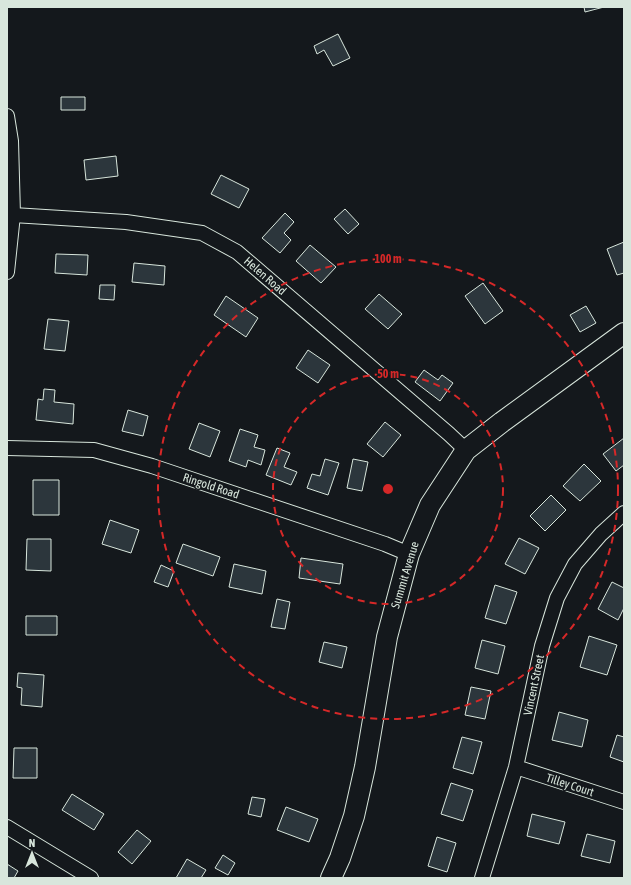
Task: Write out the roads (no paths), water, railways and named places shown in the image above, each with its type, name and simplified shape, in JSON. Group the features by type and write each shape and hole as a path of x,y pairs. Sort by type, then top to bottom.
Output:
{"main road":[{"name":"Summit Avenue","path":"331,878 340,858 354,816 365,767 387,637 409,554 430,505 466,450 624,333"}],"street":[{"path":"7,116 11,141 13,215 7,272"},
{"name":"Helen Road","path":"13,215 126,222 202,233 237,252 466,450"},
{"name":"Ringold Road","path":"7,448 94,450 152,466 384,544 409,554"},
{"name":"Vincent Street","path":"482,878 516,767 542,646 556,598 575,564 601,534 624,513"},
{"name":"Tilley Court","path":"516,767 624,802"},
{"path":"7,827 91,878"}]}
